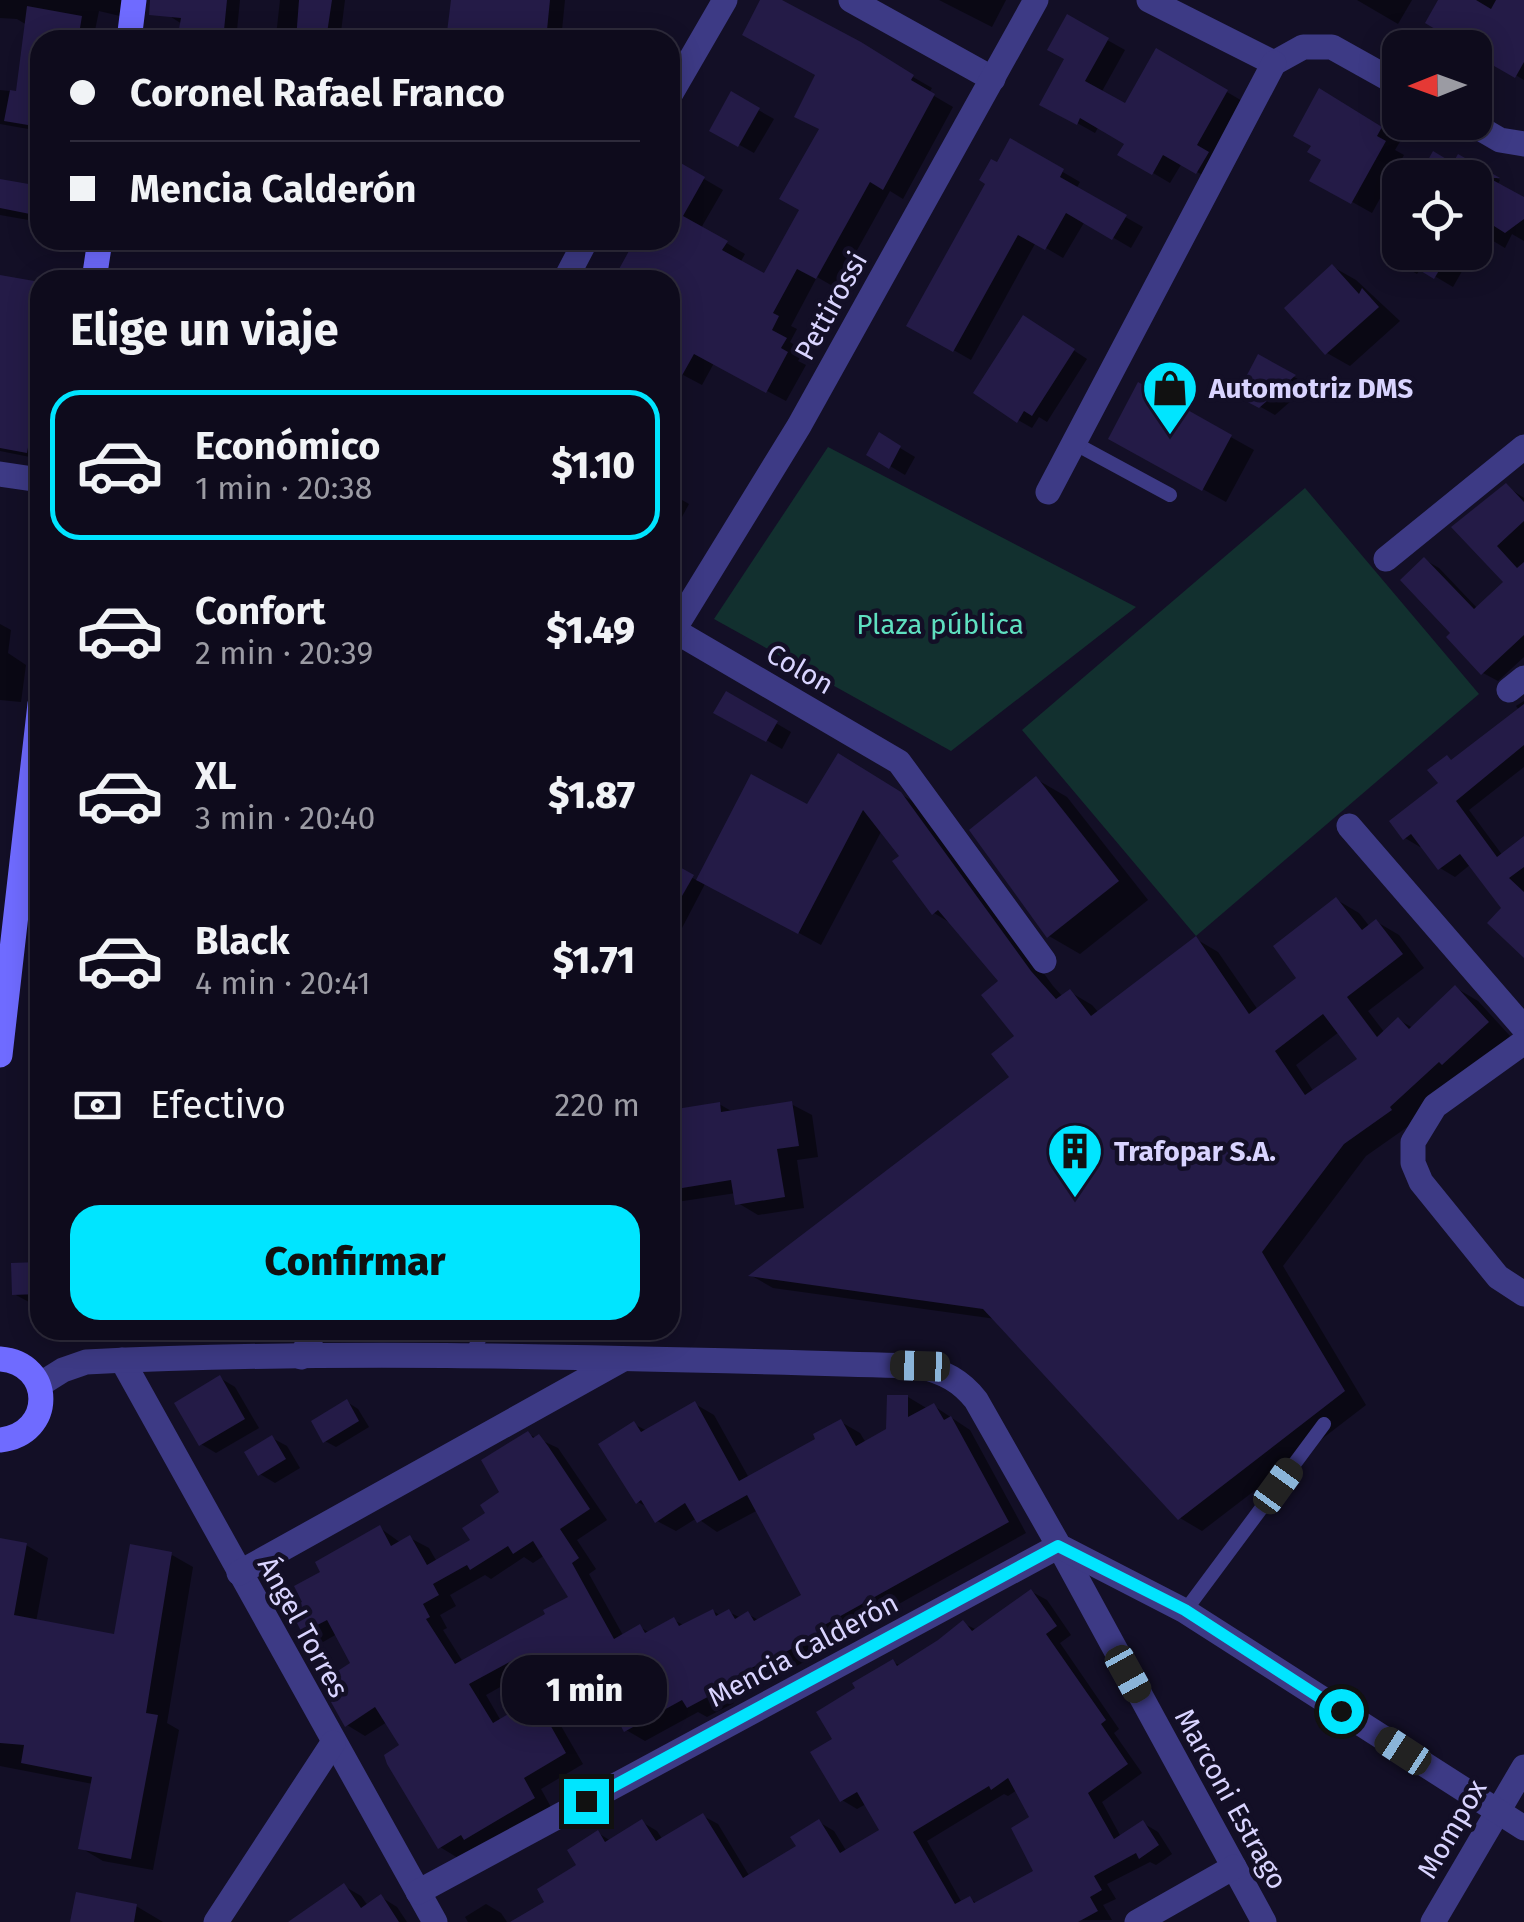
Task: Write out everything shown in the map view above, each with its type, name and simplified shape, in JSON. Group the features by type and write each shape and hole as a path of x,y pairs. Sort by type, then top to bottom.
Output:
{"main road":[{"path":"130,30 134,0"},
{"path":"0,1056 30,792"},
{"path":"0,1359 22,1365 39,1385 40,1409 0,1465"},
{"path":"0,1440 28,1430"}],"street":[{"path":"680,78 725,0"},
{"path":"851,0 993,78"},
{"name":"Pettirossi","path":"680,617 799,426 1036,0"},
{"path":"1149,0 1274,62"},
{"path":"1048,492 1274,62 1303,48 1320,45 1332,47 1382,75"},
{"path":"1492,135 1524,144"},
{"path":"1386,559 1524,446"},
{"path":"0,474 30,478"},
{"name":"Colon","path":"680,636 899,762 1044,961"},
{"path":"1349,826 1524,1028"},
{"path":"1524,1042 1434,1106 1414,1142 1413,1162 1421,1182 1498,1277 1524,1294"},
{"path":"301,1357 310,1340"},
{"name":"Marconi Estrago","path":"39,1385 86,1362 301,1357 623,1359 920,1366 944,1372 964,1384 976,1400 1264,1922"},
{"path":"239,1573 623,1359"},
{"name":"Ángel Torres","path":"122,1360 435,1922"},
{"path":"1058,1546 1185,1610 1524,1828"},
{"name":"Mencia Calderón","path":"418,1892 1058,1546"},
{"path":"216,1922 333,1743"},
{"name":"Mompox","path":"1433,1922 1524,1767"},
{"path":"1137,1922 1234,1867"}],"lane":[{"path":"1074,443 1170,495"},
{"path":"470,1358 479,1340"},
{"path":"1185,1610 1324,1424"}],"green space":[{"name":"Plaza pública","path":"828,447 1136,607 951,751 714,619"},
{"path":"1305,488 1479,694 1196,936 1022,730"}],"building":[{"path":"150,0 227,0 224,30 179,30 181,18 149,15"},
{"path":"299,0 332,0 328,30 297,30"},
{"path":"451,0 550,0 547,30 447,30"},
{"path":"760,0 782,0 861,42 914,75 911,80 935,94 883,190 870,182 816,279 797,269 773,313 779,316 772,330 787,338 781,348 788,352 766,393 694,354 680,379 680,270 618,270 630,250 680,250 680,163 705,177 683,216 728,241 722,250 764,273 799,210 779,199 819,129 794,117 815,75 742,35"},
{"path":"1438,0 1476,0 1491,9 1496,0 1524,0 1524,62 1515,78 1492,65 1492,30 1434,30 1425,23"},
{"path":"27,6 82,16 80,30 30,30 30,125 4,121 10,90 16,91"},
{"path":"1067,14 1109,38 1085,81 1125,103 1156,48 1228,90 1197,145 1209,152 1196,174 1163,155 1152,175 1117,155 1124,144 1080,118 1077,125 1039,105 1064,59 1047,50"},
{"path":"1319,88 1382,127 1377,136 1386,141 1351,204 1309,181 1321,160 1307,152 1311,146 1293,136"},
{"path":"731,91 760,108 738,147 709,131"},
{"path":"1010,138 1064,169 1060,177 1127,215 1112,240 1066,213 1045,250 1018,235 953,352 906,326 985,184 979,180 991,159 997,162"},
{"path":"1433,151 1448,160 1428,160"},
{"path":"0,179 30,184 30,214 0,208"},
{"path":"1492,180 1524,197 1524,219 1505,233 1494,226 1492,229"},
{"path":"1332,264 1359,294 1362,288 1379,307 1325,355 1284,308"},
{"path":"1419,270 1439,270 1434,279"},
{"path":"0,275 30,280 30,436 27,453 0,448"},
{"path":"1023,315 1075,349 1032,416 1024,411 1017,423 973,393"},
{"path":"1258,354 1296,375 1259,408 1236,396"},
{"name":"Automotriz DMS","path":"1138,382 1232,435 1202,491 1108,439"},
{"path":"879,432 901,446 889,469 866,455"},
{"path":"1506,483 1524,502 1524,521 1497,546 1517,568 1524,562 1524,635 1481,675 1446,637 1450,633 1400,580 1424,557 1474,609 1503,582 1451,527"},
{"path":"726,691 778,721 766,742 713,713"},
{"path":"1524,704 1524,745 1456,801 1497,857 1524,836 1524,867 1509,878 1524,892 1524,958 1487,923 1501,908 1460,854 1438,870 1411,834 1403,840 1389,821 1438,783 1427,770 1447,755 1451,760"},
{"name":"Trafopar S.A.","path":"838,753 901,792 1031,971 1056,999 1070,989 1091,1016 1196,936 1249,1014 1296,978 1273,946 1336,897 1362,930 1376,919 1403,954 1347,997 1377,1037 1398,1017 1409,1029 1455,985 1489,1022 1442,1065 1439,1062 1390,1107 1392,1110 1344,1144 1262,1252 1345,1391 1178,1520 983,1309 748,1276 1009,1077 991,1054 1014,1036 981,995 998,981 938,910 932,915 892,861 899,856 863,810 798,934 696,880 751,774 807,804","holes":["1323,1014 1357,1059 1305,1095 1275,1051"]},
{"path":"1036,776 1119,881 1047,938 969,830"},
{"path":"680,867 694,875 680,900"},
{"path":"792,1101 799,1146 777,1149 785,1197 735,1205 731,1180 680,1188 680,1108 720,1102 721,1112"},
{"path":"30,1262 30,1294 12,1295 11,1263"},
{"path":"220,1375 245,1419 199,1446 174,1403"},
{"path":"887,1395 908,1395 908,1417 934,1403 944,1420 951,1416 1009,1522 819,1628 822,1632 715,1688 717,1692 687,1708 682,1700 624,1732 614,1713 603,1719 575,1668 532,1692 515,1659 469,1684 493,1723 535,1698 566,1753 524,1778 535,1798 464,1840 461,1835 438,1849 387,1764 384,1755 399,1745 375,1707 345,1727 331,1702 342,1695 330,1676 350,1663 327,1620 302,1633 290,1609 302,1602 294,1586 320,1572 315,1562 380,1525 391,1546 410,1535 427,1565 470,1540 462,1528 485,1513 480,1505 499,1492 481,1460 528,1431 533,1438 539,1434 590,1509 560,1529 579,1558 572,1563 614,1639 640,1624 645,1633 674,1617 679,1626 713,1609 716,1616 729,1609 735,1619 748,1611 754,1621 801,1595 747,1495 697,1523 685,1503 655,1523 641,1500 636,1504 598,1444 634,1421 641,1432 695,1401 739,1481 815,1439 813,1434 841,1419 856,1446 886,1429","holes":["533,1541 568,1597 455,1664 426,1619 430,1617 423,1604 439,1595 433,1584 467,1565 470,1570 508,1546 513,1554"]},
{"path":"347,1399 359,1421 323,1443 311,1421"},
{"path":"272,1435 286,1459 258,1476 244,1452"},
{"path":"0,1538 27,1543 14,1615 114,1634 130,1544 172,1552 146,1713 158,1715 131,1859 78,1849 92,1777 21,1763 24,1745 0,1743"},
{"path":"1031,1589 1057,1626 1046,1634 1106,1720 1101,1724 1128,1764 1088,1793 1114,1839 1143,1820 1159,1845 1139,1859 1136,1853 1094,1876 1102,1890 1090,1897 1098,1911 1078,1922 510,1922 544,1902 537,1889 576,1865 567,1850 598,1830 605,1842 642,1819 656,1841 703,1813 743,1878 796,1846 790,1837 819,1819 840,1853 879,1830 857,1792 840,1802 810,1752 832,1739 816,1712 855,1688 852,1683 893,1659 897,1666 963,1620 972,1631","holes":["1008,1778 1029,1817 1011,1828 1033,1871 974,1903 970,1896 955,1904 913,1832"]},
{"path":"344,1883 361,1908 381,1894 399,1922 288,1922"},
{"path":"76,1892 137,1904 134,1922 70,1922"}],"place":[{"name":"Automotriz DMS","path":"1170,437"},
{"name":"Trafopar S.A.","path":"1075,1200"}],"route":[{"path":"586,1801 1058,1546 1185,1610 1341,1711"}]}
